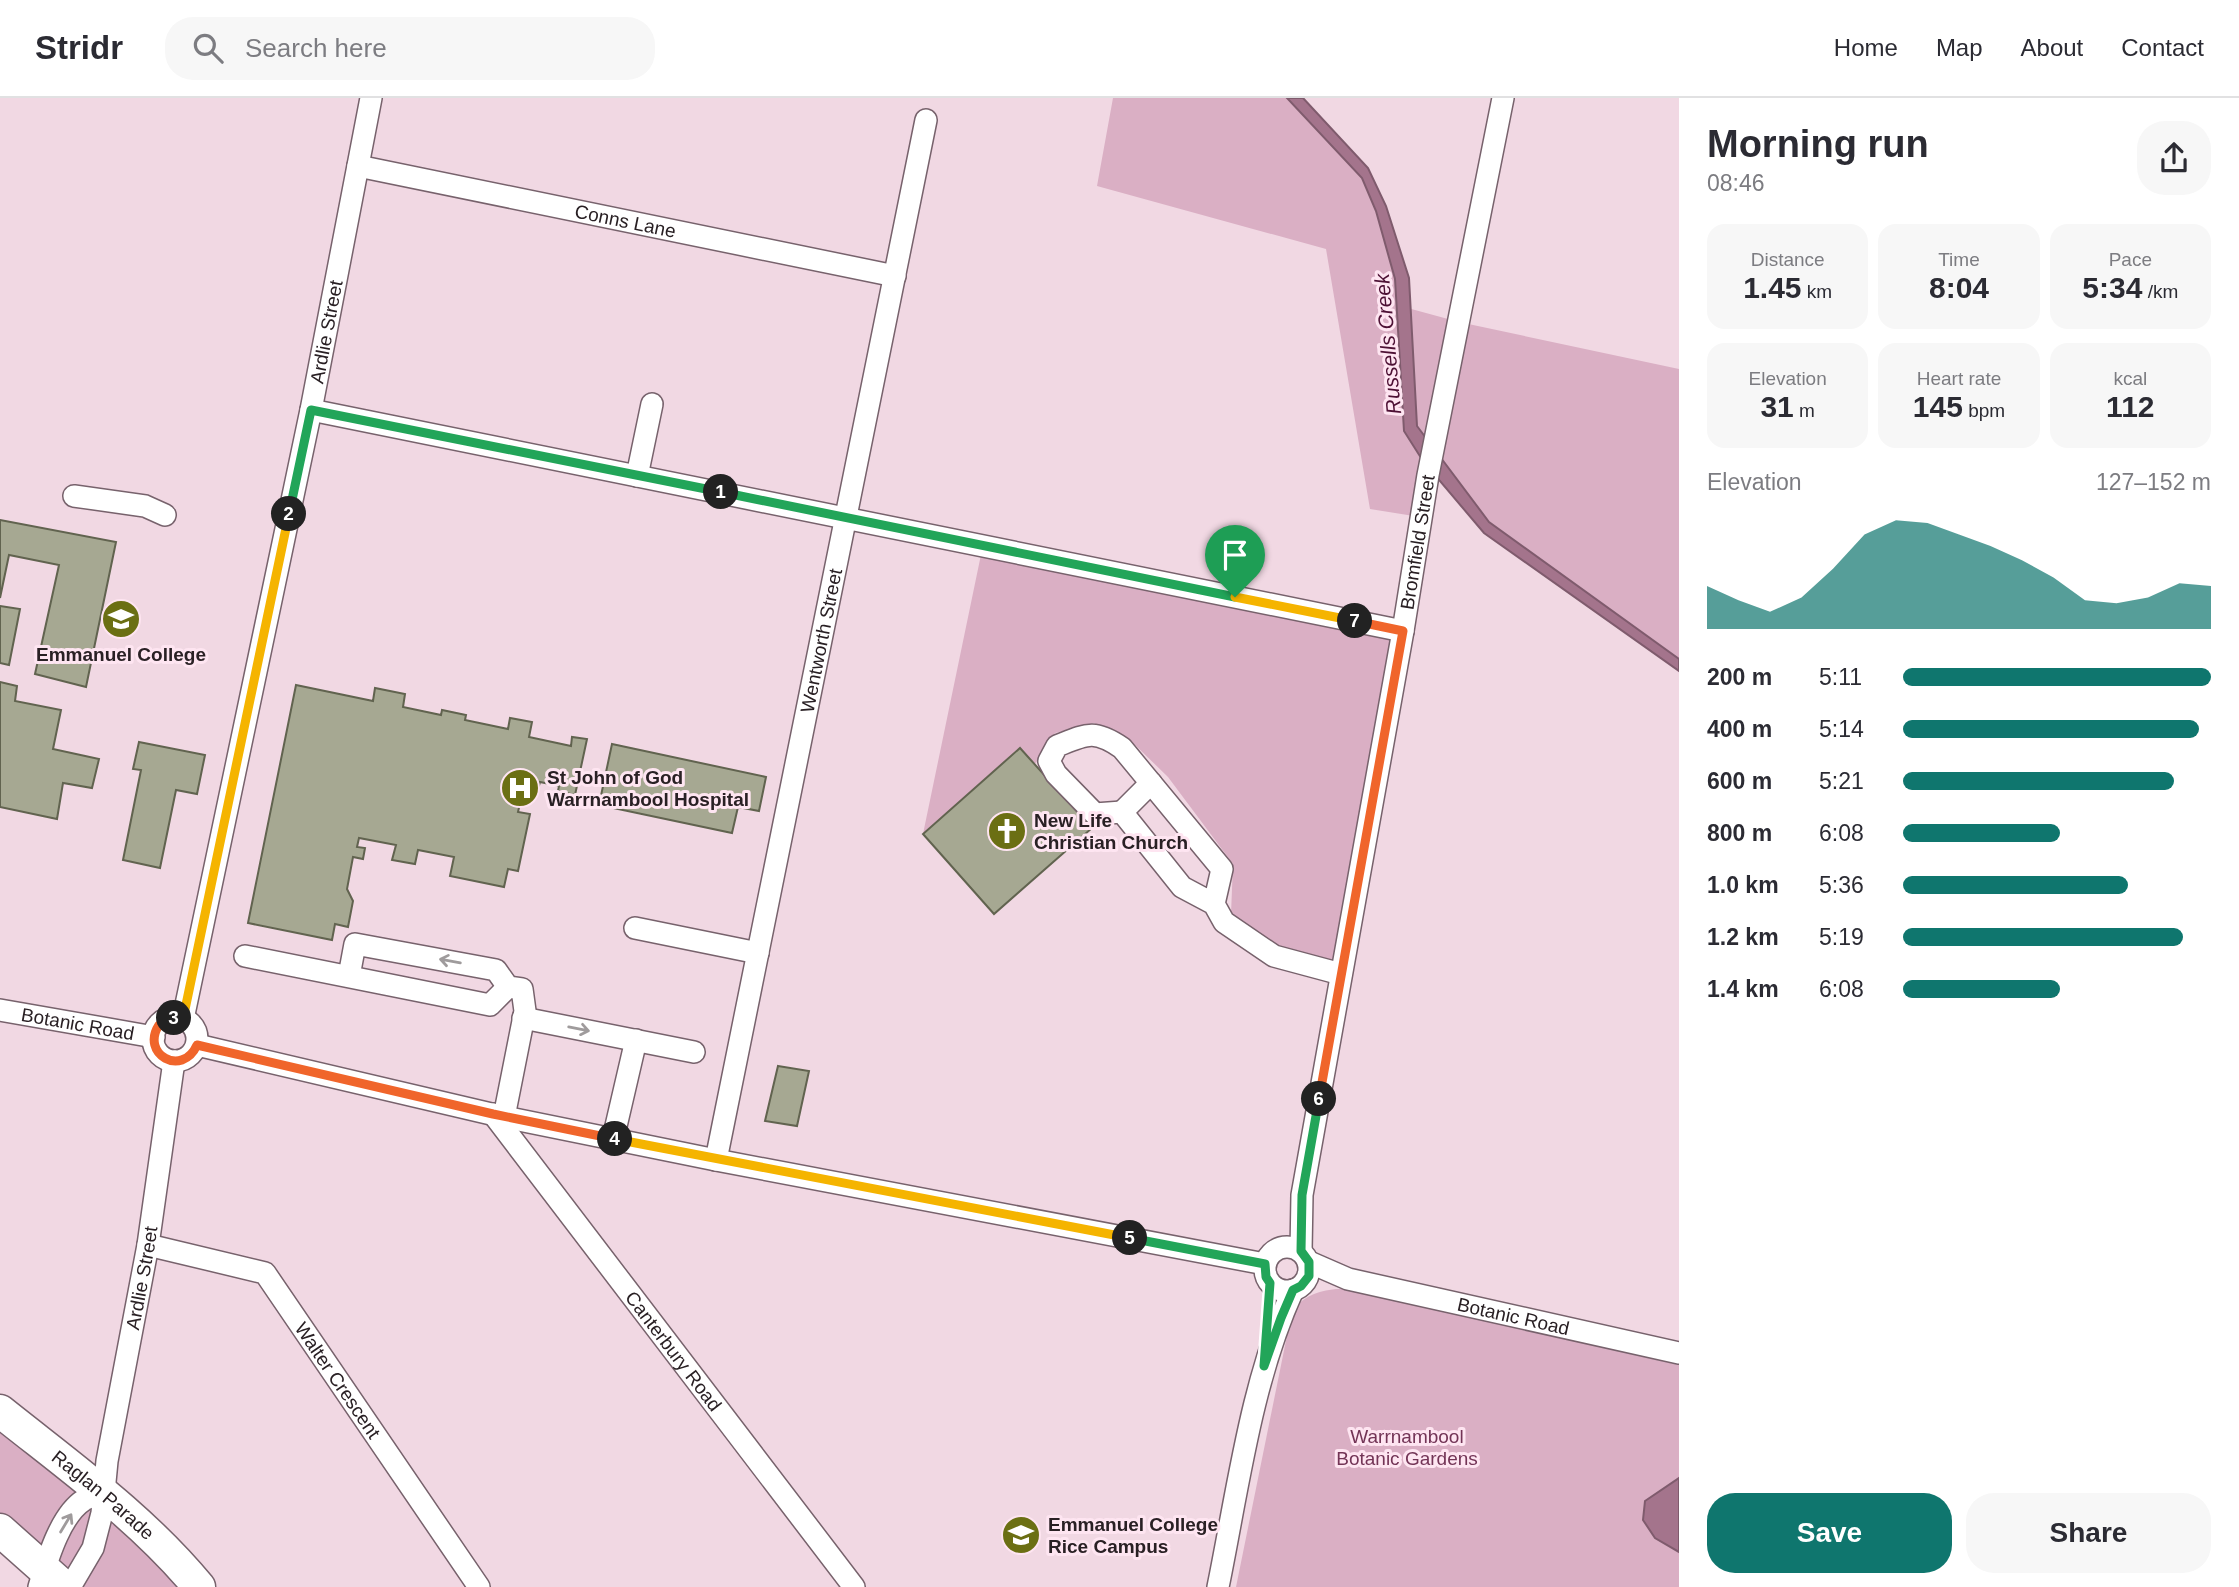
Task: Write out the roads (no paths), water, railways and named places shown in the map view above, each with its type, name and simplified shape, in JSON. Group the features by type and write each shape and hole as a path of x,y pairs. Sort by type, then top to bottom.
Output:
{"highway":[{"name":"Raglan Parade","path":"0,1411 105,1493 177,1560 199,1587"},
{"path":"0,1530 49,1581"}],"street":[{"name":"Ardlie Street","path":"183,1019 311,410 371,98"},
{"name":"Bromfield Street","path":"1305,1256 1302,1195 1403,631 1428,475 1503,98"},
{"name":"Wentworth Street","path":"716,1160 926,120"},
{"name":"Conns Lane","path":"358,166 895,275"},
{"path":"637,476 652,404"},
{"path":"311,410 1403,631"},
{"path":"74,496 145,506 165,515"},
{"path":"1151,783 1122,812 1095,814 1056,774 1049,761 1057,746 1081,736 1103,736 1122,748 1151,783 1222,869 1213,904"},
{"path":"1122,812 1182,887 1213,904 1224,922 1274,956 1341,974"},
{"path":"635,928 758,953"},
{"path":"349,976 355,944 496,970 508,987 522,989 525,998 523,1018 498,1115"},
{"path":"245,956 490,1005 508,987"},
{"name":"Botanic Road","path":"0,1010 154,1037"},
{"path":"177,1017 193,1026 197,1045 188,1057 174,1061 161,1056 154,1044 154,1037 155,1030 164,1021 177,1017"},
{"path":"523,1018 694,1052"},
{"path":"613,1139 636,1041"},
{"path":"197,1045 613,1139 1271,1265 1294,1247 1305,1256 1309,1276 1297,1288 1280,1290 1271,1265"},
{"name":"Ardlie Street","path":"70,1587 93,1548 105,1493 110,1445 148,1245 174,1061"},
{"name":"Canterbury Road","path":"498,1115 854,1587"},
{"name":"Bromfield Street","path":"1264,1366 1271,1265 1302,1195"},
{"name":"Walter Crescent","path":"148,1245 265,1273 479,1587"},
{"name":"Botanic Road","path":"1305,1256 1348,1279 1679,1353"},
{"name":"Botanic Road","path":"1297,1288 1348,1279"},
{"name":"Bromfield Street","path":"1218,1587 1264,1366 1281,1318 1297,1288"},
{"path":"49,1581 67,1518 82,1502 105,1493"}],"place":[{"name":"Emmanuel College","path":"121,619"},
{"name":"St John of God Warrnambool Hospital","path":"520,788"},
{"name":"New Life Christian Church","path":"1007,831"},
{"name":"Emmanuel College Rice Campus","path":"1021,1535"}],"water label":[{"name":"Russells Creek","path":"1388,344"}],"park label":[{"name":"Warrnambool Botanic Gardens","path":"1407,1447"}]}
